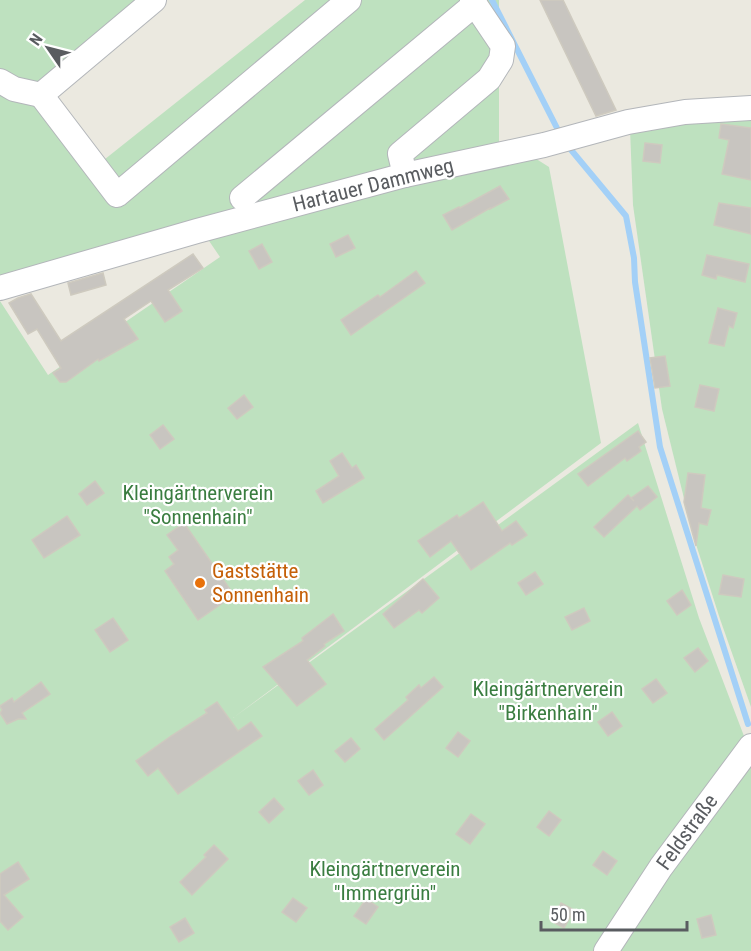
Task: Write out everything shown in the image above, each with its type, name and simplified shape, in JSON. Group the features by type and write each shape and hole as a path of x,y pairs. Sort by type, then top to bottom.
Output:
{"street":[{"path":"41,95 154,0"},
{"path":"0,81 14,89 41,95 117,195 349,0"},
{"path":"242,198 474,2 503,46 501,60 489,79 400,154 405,175"},
{"name":"Hartauer Dammweg","path":"0,288 197,231 405,175 564,140 628,122 685,112 751,108"},
{"name":"Feldstraße","path":"606,951 661,867 751,746"}],"green space":[{"path":"0,0 142,0 40,85 25,83 0,68"},
{"path":"305,0 499,0 499,147 0,278 0,88 40,105 90,171"},
{"path":"751,118 751,707 693,535 662,409 633,205 630,129"},
{"path":"530,155 549,167 601,443 233,718 638,423 699,618 747,744 602,951 0,951 0,301 48,375 220,257 205,235"},
{"path":"751,751 751,951 610,951"}],"building":[{"path":"540,0 563,0 616,110 596,116"},
{"path":"721,124 751,128 751,180 722,174 729,140 719,138"},
{"path":"645,143 662,145 660,163 643,161"},
{"path":"500,186 509,199 452,230 443,215"},
{"path":"719,203 751,208 751,234 714,225"},
{"path":"348,235 355,248 336,257 330,244"},
{"path":"262,244 272,262 259,269 249,251"},
{"path":"193,254 203,268 168,290 182,311 165,322 151,301 124,319 138,339 99,361 98,359 66,382 60,382 53,373 61,368 37,329 28,334 9,303 31,294 61,341"},
{"path":"707,255 749,264 745,282 717,275 716,279 702,275"},
{"path":"416,271 425,283 351,335 341,320 378,295 380,297"},
{"path":"103,273 106,285 71,295 68,283"},
{"path":"718,308 737,313 733,328 729,326 724,346 709,343"},
{"path":"665,356 670,386 655,388 650,358"},
{"path":"700,385 719,389 714,411 695,407"},
{"path":"244,395 253,407 237,419 228,408"},
{"path":"163,425 174,439 160,449 150,435"},
{"path":"638,431 646,442 639,447 641,451 627,461 625,458 588,486 578,474"},
{"path":"342,453 352,468 356,465 364,478 323,503 316,491 339,476 330,461"},
{"path":"688,473 705,475 701,508 711,510 707,525 699,523 696,546 684,502"},
{"path":"95,481 104,493 87,505 79,494"},
{"path":"648,486 657,497 640,510 637,506 604,537 594,527 628,495 631,498"},
{"path":"483,502 502,531 516,521 527,535 512,545 510,543 471,570 451,541 430,557 418,541 457,515 459,518"},
{"path":"67,516 80,535 44,558 32,540"},
{"name":"Gaststätte Sonnenhain","path":"184,523 234,595 198,620 165,571 174,564 169,557 178,550 167,535"},
{"path":"535,572 543,584 526,595 518,583"},
{"path":"723,575 744,579 741,597 719,594"},
{"path":"423,579 439,598 422,613 419,610 394,628 383,614"},
{"path":"682,590 691,605 677,615 667,601"},
{"path":"584,608 590,621 572,630 565,617"},
{"path":"333,614 344,631 324,644 325,646 307,660 326,684 297,706 263,667 303,641 302,638"},
{"path":"113,618 128,640 110,652 95,630"},
{"path":"698,648 708,661 695,672 684,658"},
{"path":"434,677 443,687 384,740 375,729 408,700 406,697 419,685 421,688"},
{"path":"656,679 667,693 653,703 642,689"},
{"path":"41,682 50,694 22,713 26,719 18,719 7,724 0,713 2,710 0,706 12,698 14,702"},
{"path":"217,702 238,731 251,722 262,736 178,794 158,768 148,776 136,761 207,713 205,710"},
{"path":"612,712 622,726 608,736 598,722"},
{"path":"458,732 470,741 458,757 446,748"},
{"path":"351,738 360,749 345,762 335,751"},
{"path":"313,770 323,785 309,795 298,781"},
{"path":"274,798 284,809 269,823 259,812"},
{"path":"549,811 561,820 549,836 537,827"},
{"path":"471,814 485,824 470,844 456,834"},
{"path":"214,845 228,859 192,895 180,882 206,857 204,855"},
{"path":"603,851 617,861 607,875 593,865"},
{"path":"18,862 29,879 4,895 23,917 8,930 0,921 0,874"},
{"path":"293,898 307,908 296,922 282,912"},
{"path":"366,899 378,907 366,924 354,916"},
{"path":"561,903 574,910 564,928 551,921"},
{"path":"711,915 716,935 702,938 697,919"},
{"path":"185,918 194,933 179,942 170,927"}],"waterway":[{"path":"492,0 561,136"},
{"path":"567,145 626,216 660,447 748,724"}],"place":[{"name":"Gaststätte Sonnenhain","path":"200,583"}],"park label":[{"name":"Kleingärtnerverein \"Sonnenhain\"","path":"198,505"},
{"name":"Kleingärtnerverein \"Birkenhain\"","path":"548,701"},
{"name":"Kleingärtnerverein \"Immergrün\"","path":"385,881"}]}
